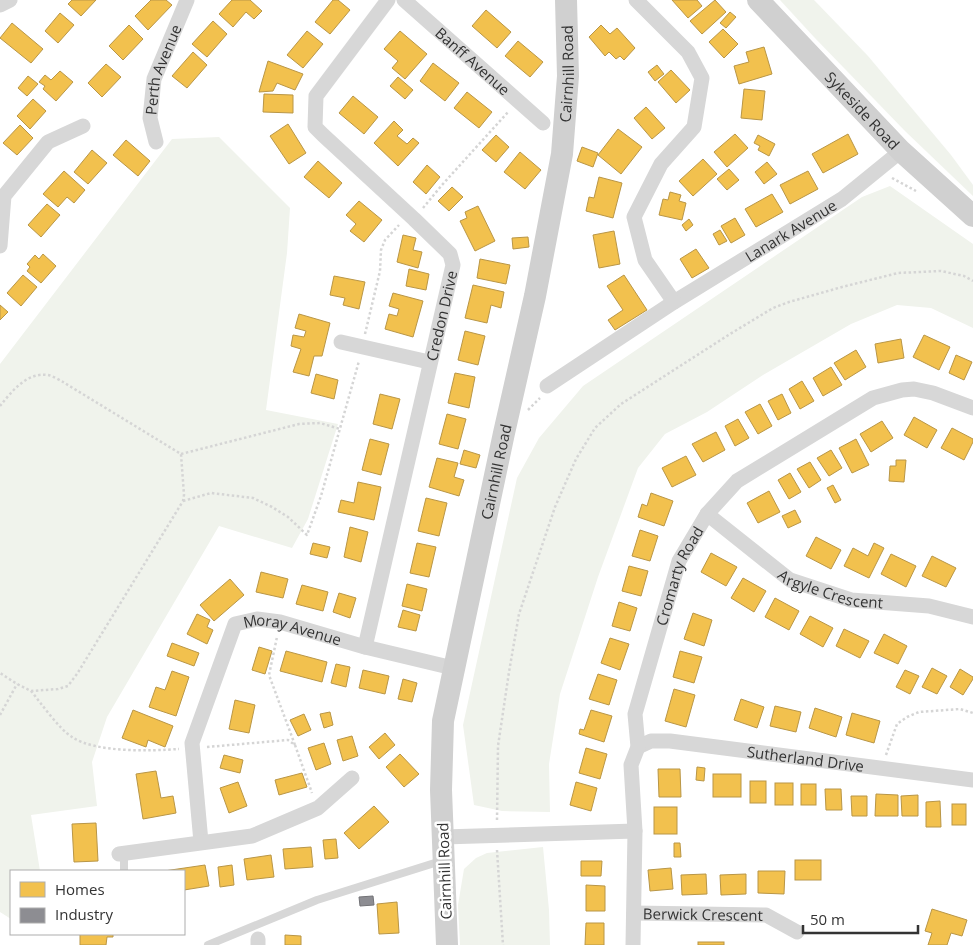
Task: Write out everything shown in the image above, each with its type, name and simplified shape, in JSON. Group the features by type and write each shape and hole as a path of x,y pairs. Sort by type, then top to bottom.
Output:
{"main road":[{"name":"Cairnhill Road","path":"447,945 441,790 443,721 534,296 562,154 568,76 566,0"},
{"name":"Sykeside Road","path":"758,0 900,151 973,216"}],"street":[{"path":"0,5 10,0"},
{"name":"Perth Avenue","path":"156,142 150,118 154,79 187,0"},
{"name":"Credon Drive","path":"365,647 453,264 450,254 315,127 316,96 388,0"},
{"name":"Banff Avenue","path":"404,0 543,123"},
{"path":"636,0 688,52 702,78 694,127 661,164 634,217 645,260 674,302"},
{"path":"0,246 2,196 48,142 83,126"},
{"name":"Lanark Avenue","path":"547,386 674,302 842,199 900,151"},
{"path":"341,342 429,362"},
{"name":"Cromarty Road","path":"633,945 635,831 631,765 638,747 635,714 679,561 707,514 737,481 874,398 902,390 914,389 973,408"},
{"name":"Argyle Crescent","path":"707,514 790,580 851,600 929,606 973,617"},
{"name":"Moray Avenue","path":"201,842 192,743 235,624 257,619 280,622 365,647 453,668"},
{"name":"Sutherland Drive","path":"638,747 651,741 670,741 973,780"},
{"path":"121,854 252,836 318,808 352,778"},
{"path":"444,837 635,831"},
{"name":"Berwick Crescent","path":"634,913 766,915 798,932"}],"lane":[{"path":"121,854 124,870"},
{"path":"208,945 318,900 443,860"}],"path":[{"path":"503,945 496,835 498,746 519,614 555,507 576,459 595,428 621,404 773,308 842,287 898,273 941,271 964,276 973,281"},
{"path":"183,501 210,493 253,498 288,517 307,535 341,429 362,346"},
{"path":"0,406 14,388 28,379 49,375 181,454 299,424 320,423 341,429"},
{"path":"0,673 31,691 58,689 68,686 183,501 181,454"},
{"path":"0,715 16,684"},
{"path":"882,768 897,724 907,717 919,712 960,709 973,713"},
{"path":"296,745 318,808"}],"shaded area":[{"path":"780,0 814,0 868,56 951,155 973,185 973,196 905,131"},
{"path":"219,137 290,208 287,253 266,410 338,424 308,519 292,548 219,526 107,717 92,762 97,806 31,815 40,870 10,870 10,918 0,912 0,364 172,139"},
{"path":"890,186 973,244 973,328 931,308 897,305 851,324 763,375 707,412 665,434 638,468 598,577 560,694 549,764 550,812 502,811 474,805 463,725 517,478 539,438 583,386 862,197"},
{"path":"543,847 550,945 460,945 458,905 464,869 476,858 487,853"}],"building: Homes":[{"path":"72,0 96,0 81,16 68,4"},
{"path":"151,0 166,0 172,5 148,30 135,16"},
{"path":"232,0 250,0 262,11 254,19 246,12 233,27 219,14"},
{"path":"333,0 338,0 350,10 330,34 315,22"},
{"path":"672,0 697,0 702,6 688,18"},
{"path":"715,0 726,12 702,34 690,21"},
{"path":"486,10 511,32 497,48 472,26"},
{"path":"730,12 736,17 726,28 720,23"},
{"path":"60,13 74,25 58,43 45,31"},
{"path":"213,21 227,34 207,57 192,44"},
{"path":"12,23 43,49 31,63 0,38"},
{"path":"129,25 143,39 123,60 109,46"},
{"path":"601,25 610,34 617,28 635,48 624,60 620,56 616,59 609,52 605,56 589,37"},
{"path":"723,29 738,44 724,58 709,42"},
{"path":"307,31 323,44 303,68 287,55"},
{"path":"400,31 427,54 405,79 392,68 398,61 384,49"},
{"path":"518,41 543,62 530,77 505,56"},
{"path":"764,47 772,74 739,84 734,66 749,62 746,52"},
{"path":"193,52 207,65 187,88 172,76"},
{"path":"268,61 303,74 295,90 277,83 273,91 259,92"},
{"path":"433,63 459,83 445,101 420,81"},
{"path":"106,64 121,77 102,97 88,83"},
{"path":"657,65 664,74 655,81 648,72"},
{"path":"671,70 690,90 676,103 658,82"},
{"path":"60,71 73,82 56,101 43,89 45,86 39,82 45,75 51,80"},
{"path":"28,76 38,84 27,96 18,88"},
{"path":"398,77 413,90 405,99 390,86"},
{"path":"744,89 765,91 762,120 741,118"},
{"path":"467,92 492,112 479,128 454,108"},
{"path":"264,94 293,95 293,113 263,112"},
{"path":"353,96 378,117 364,134 339,113"},
{"path":"33,99 46,111 30,129 17,116"},
{"path":"646,107 665,128 652,139 634,118"},
{"path":"394,121 403,130 397,136 407,144 413,138 419,143 398,166 374,143"},
{"path":"288,124 306,153 289,164 270,136"},
{"path":"20,125 33,138 17,155 3,143"},
{"path":"618,129 642,147 621,174 598,155"},
{"path":"735,134 748,148 727,167 714,152"},
{"path":"848,134 858,154 823,173 812,154"},
{"path":"496,135 509,147 496,162 482,150"},
{"path":"758,135 775,144 769,156 758,150 760,146 754,143"},
{"path":"126,140 150,161 138,176 113,155"},
{"path":"582,147 598,153 593,167 577,161"},
{"path":"92,150 107,163 88,184 74,172"},
{"path":"520,152 541,170 525,189 504,172"},
{"path":"703,159 717,174 693,196 679,181"},
{"path":"318,161 342,183 329,198 304,177"},
{"path":"767,162 777,174 764,184 755,172"},
{"path":"427,165 440,177 426,194 413,182"},
{"path":"729,169 739,180 727,190 717,179"},
{"path":"64,171 85,190 74,203 67,197 58,207 43,194"},
{"path":"808,171 818,189 790,204 780,185"},
{"path":"599,177 622,183 613,218 586,211 589,197 594,198"},
{"path":"452,187 463,197 449,211 438,201"},
{"path":"670,192 681,195 679,201 686,203 682,220 659,215 663,199 668,200"},
{"path":"772,194 783,212 756,227 745,209"},
{"path":"359,201 382,220 364,242 350,231 356,224 346,215"},
{"path":"47,204 60,215 41,237 28,225"},
{"path":"478,206 495,241 475,251 460,221 467,218 465,212"},
{"path":"735,218 745,235 731,243 721,226"},
{"path":"689,219 693,225 686,231 682,225"},
{"path":"720,230 727,241 719,245 713,234"},
{"path":"614,231 620,264 599,268 593,235"},
{"path":"403,235 416,238 413,250 422,252 418,268 397,262"},
{"path":"528,237 529,247 513,249 512,238"},
{"path":"696,249 709,268 692,278 680,259"},
{"path":"43,254 56,266 41,283 27,271 30,267 27,264 35,255 39,259"},
{"path":"480,259 510,265 506,284 477,278"},
{"path":"409,269 429,274 426,290 406,286"},
{"path":"23,275 37,287 21,306 7,293"},
{"path":"624,275 647,310 615,330 608,320 623,310 607,286"},
{"path":"334,276 365,282 359,309 343,305 345,298 330,295"},
{"path":"473,285 504,292 501,308 491,305 487,323 465,318"},
{"path":"393,293 423,301 413,337 385,329 389,314 397,316 399,309 389,306"},
{"path":"0,305 8,312 0,320"},
{"path":"299,314 330,323 322,356 314,356 309,376 293,372 301,349 291,346 293,335 304,337 306,331 295,328"},
{"path":"465,331 485,336 478,365 458,360"},
{"path":"924,335 950,347 939,370 913,357"},
{"path":"901,339 904,358 878,363 875,344"},
{"path":"856,350 866,367 845,380 834,363"},
{"path":"956,355 972,362 964,380 949,373"},
{"path":"831,367 842,385 823,396 813,378"},
{"path":"455,373 475,377 469,408 448,403"},
{"path":"316,374 338,380 334,399 311,393"},
{"path":"802,381 814,401 800,409 789,389"},
{"path":"380,394 400,399 392,429 373,424"},
{"path":"782,394 791,413 778,420 768,401"},
{"path":"760,404 772,426 758,434 745,412"},
{"path":"447,414 466,419 458,449 439,444"},
{"path":"914,417 937,430 927,448 904,435"},
{"path":"738,419 749,438 735,446 725,426"},
{"path":"882,421 893,438 871,452 860,434"},
{"path":"952,428 973,439 964,460 941,448"},
{"path":"716,432 725,450 703,462 692,444"},
{"path":"370,439 389,444 381,475 362,470"},
{"path":"856,439 869,465 852,473 839,448"},
{"path":"464,450 480,455 476,468 460,464"},
{"path":"831,450 842,468 829,476 817,458"},
{"path":"686,456 696,475 672,487 662,468"},
{"path":"437,458 458,463 454,477 464,480 459,496 429,487"},
{"path":"896,460 906,460 904,482 889,481 890,466 896,466"},
{"path":"810,462 821,480 809,488 797,469"},
{"path":"790,473 801,492 789,499 778,480"},
{"path":"358,482 381,487 374,520 338,512 341,500 354,503"},
{"path":"833,485 841,500 835,503 827,488"},
{"path":"769,491 780,512 758,523 747,503"},
{"path":"651,493 673,501 664,526 638,517 642,504 647,506"},
{"path":"426,498 447,503 439,536 418,531"},
{"path":"795,510 801,522 788,528 782,516"},
{"path":"350,527 368,532 361,562 344,557"},
{"path":"640,530 658,536 650,561 632,556"},
{"path":"816,537 841,550 831,569 806,556"},
{"path":"313,543 330,547 327,558 310,554"},
{"path":"417,543 436,547 429,577 410,573"},
{"path":"874,543 884,548 869,578 844,566 853,548 868,556"},
{"path":"711,553 737,567 726,586 701,572"},
{"path":"891,554 916,566 906,587 881,574"},
{"path":"932,556 956,568 946,587 922,576"},
{"path":"629,566 648,571 641,596 622,591"},
{"path":"261,572 288,579 283,598 256,592"},
{"path":"743,578 766,591 754,612 731,598"},
{"path":"230,579 244,595 214,621 200,605"},
{"path":"407,584 427,589 422,611 402,606"},
{"path":"302,585 328,592 323,611 296,604"},
{"path":"339,593 356,598 350,618 333,612"},
{"path":"775,598 799,611 789,630 765,617"},
{"path":"619,602 637,608 630,631 612,626"},
{"path":"403,610 420,615 416,631 398,627"},
{"path":"693,613 712,620 704,646 684,639"},
{"path":"197,614 210,620 207,627 213,630 207,644 187,634"},
{"path":"810,616 833,628 823,647 800,634"},
{"path":"844,629 869,641 860,658 836,646"},
{"path":"884,634 907,646 898,664 874,653"},
{"path":"610,638 629,644 620,670 601,663"},
{"path":"172,643 199,653 194,666 167,656"},
{"path":"259,647 272,651 265,674 252,670"},
{"path":"286,651 327,662 322,682 280,671"},
{"path":"680,651 702,657 694,683 673,677"},
{"path":"336,664 350,667 346,687 331,683"},
{"path":"932,668 947,676 937,694 922,687"},
{"path":"960,669 973,677 963,695 950,687"},
{"path":"363,670 389,676 385,694 359,688"},
{"path":"905,670 919,676 910,694 896,687"},
{"path":"172,671 189,677 176,716 149,707 156,687 165,690"},
{"path":"598,674 617,680 609,705 589,699"},
{"path":"403,679 417,683 412,702 398,699"},
{"path":"674,689 695,695 686,727 665,721"},
{"path":"741,699 764,707 757,728 734,720"},
{"path":"235,700 255,705 249,733 229,729"},
{"path":"775,706 801,712 796,732 770,726"},
{"path":"815,708 842,717 836,737 809,728"},
{"path":"133,710 173,726 165,747 148,740 146,747 122,738"},
{"path":"591,710 612,716 604,742 579,734 580,729 584,730"},
{"path":"330,712 333,725 324,728 320,714"},
{"path":"852,713 880,721 874,743 846,735"},
{"path":"304,714 311,730 298,736 290,720"},
{"path":"385,733 395,745 379,759 369,747"},
{"path":"352,736 358,756 343,761 337,740"},
{"path":"324,743 331,764 316,770 308,748"},
{"path":"586,748 607,754 600,779 579,773"},
{"path":"400,754 419,774 404,787 386,767"},
{"path":"224,755 243,760 240,773 220,768"},
{"path":"697,767 705,768 704,781 696,780"},
{"path":"658,769 680,769 681,797 659,797"},
{"path":"156,771 161,798 173,796 176,813 143,819 136,774"},
{"path":"302,773 307,787 279,795 275,780"},
{"path":"713,774 741,774 741,797 713,797"},
{"path":"750,781 766,781 766,803 750,803"},
{"path":"238,782 247,806 229,813 220,788"},
{"path":"576,782 597,788 591,811 570,805"},
{"path":"775,783 793,783 793,805 775,805"},
{"path":"801,784 816,784 816,805 801,805"},
{"path":"825,789 841,789 842,810 826,810"},
{"path":"876,794 898,795 898,816 875,816"},
{"path":"918,795 918,816 902,816 901,796"},
{"path":"851,796 867,796 867,816 852,816"},
{"path":"940,801 941,827 926,827 926,802"},
{"path":"952,804 966,804 966,825 952,825"},
{"path":"374,806 389,822 359,849 344,833"},
{"path":"654,807 677,807 677,834 654,834"},
{"path":"96,823 98,861 74,862 72,824"},
{"path":"336,839 338,858 325,859 323,840"},
{"path":"674,843 680,843 681,857 674,857"},
{"path":"311,847 313,867 285,869 283,849"},
{"path":"271,855 274,877 247,880 244,859"},
{"path":"795,860 821,860 821,880 795,880"},
{"path":"581,861 602,861 601,876 581,876"},
{"path":"205,865 209,886 185,890 185,870 171,870"},
{"path":"232,865 234,885 220,887 218,867"},
{"path":"671,868 673,889 650,891 648,870"},
{"path":"758,871 785,871 784,894 758,893"},
{"path":"706,874 707,894 682,895 681,875"},
{"path":"746,874 746,894 721,895 720,875"},
{"path":"586,885 605,886 605,911 586,911"},
{"path":"397,902 399,933 379,934 377,904"},
{"path":"932,909 967,920 962,936 951,933 947,945 928,945 932,933 925,931"},
{"path":"586,923 604,923 604,945 585,945"},
{"path":"80,935 113,935 113,937 107,937 106,945 80,945"},
{"path":"285,935 301,936 301,945 285,945"},
{"path":"698,942 724,942 724,945 698,945"}],"building: Industry":[{"path":"373,896 374,905 360,906 359,897"}]}
